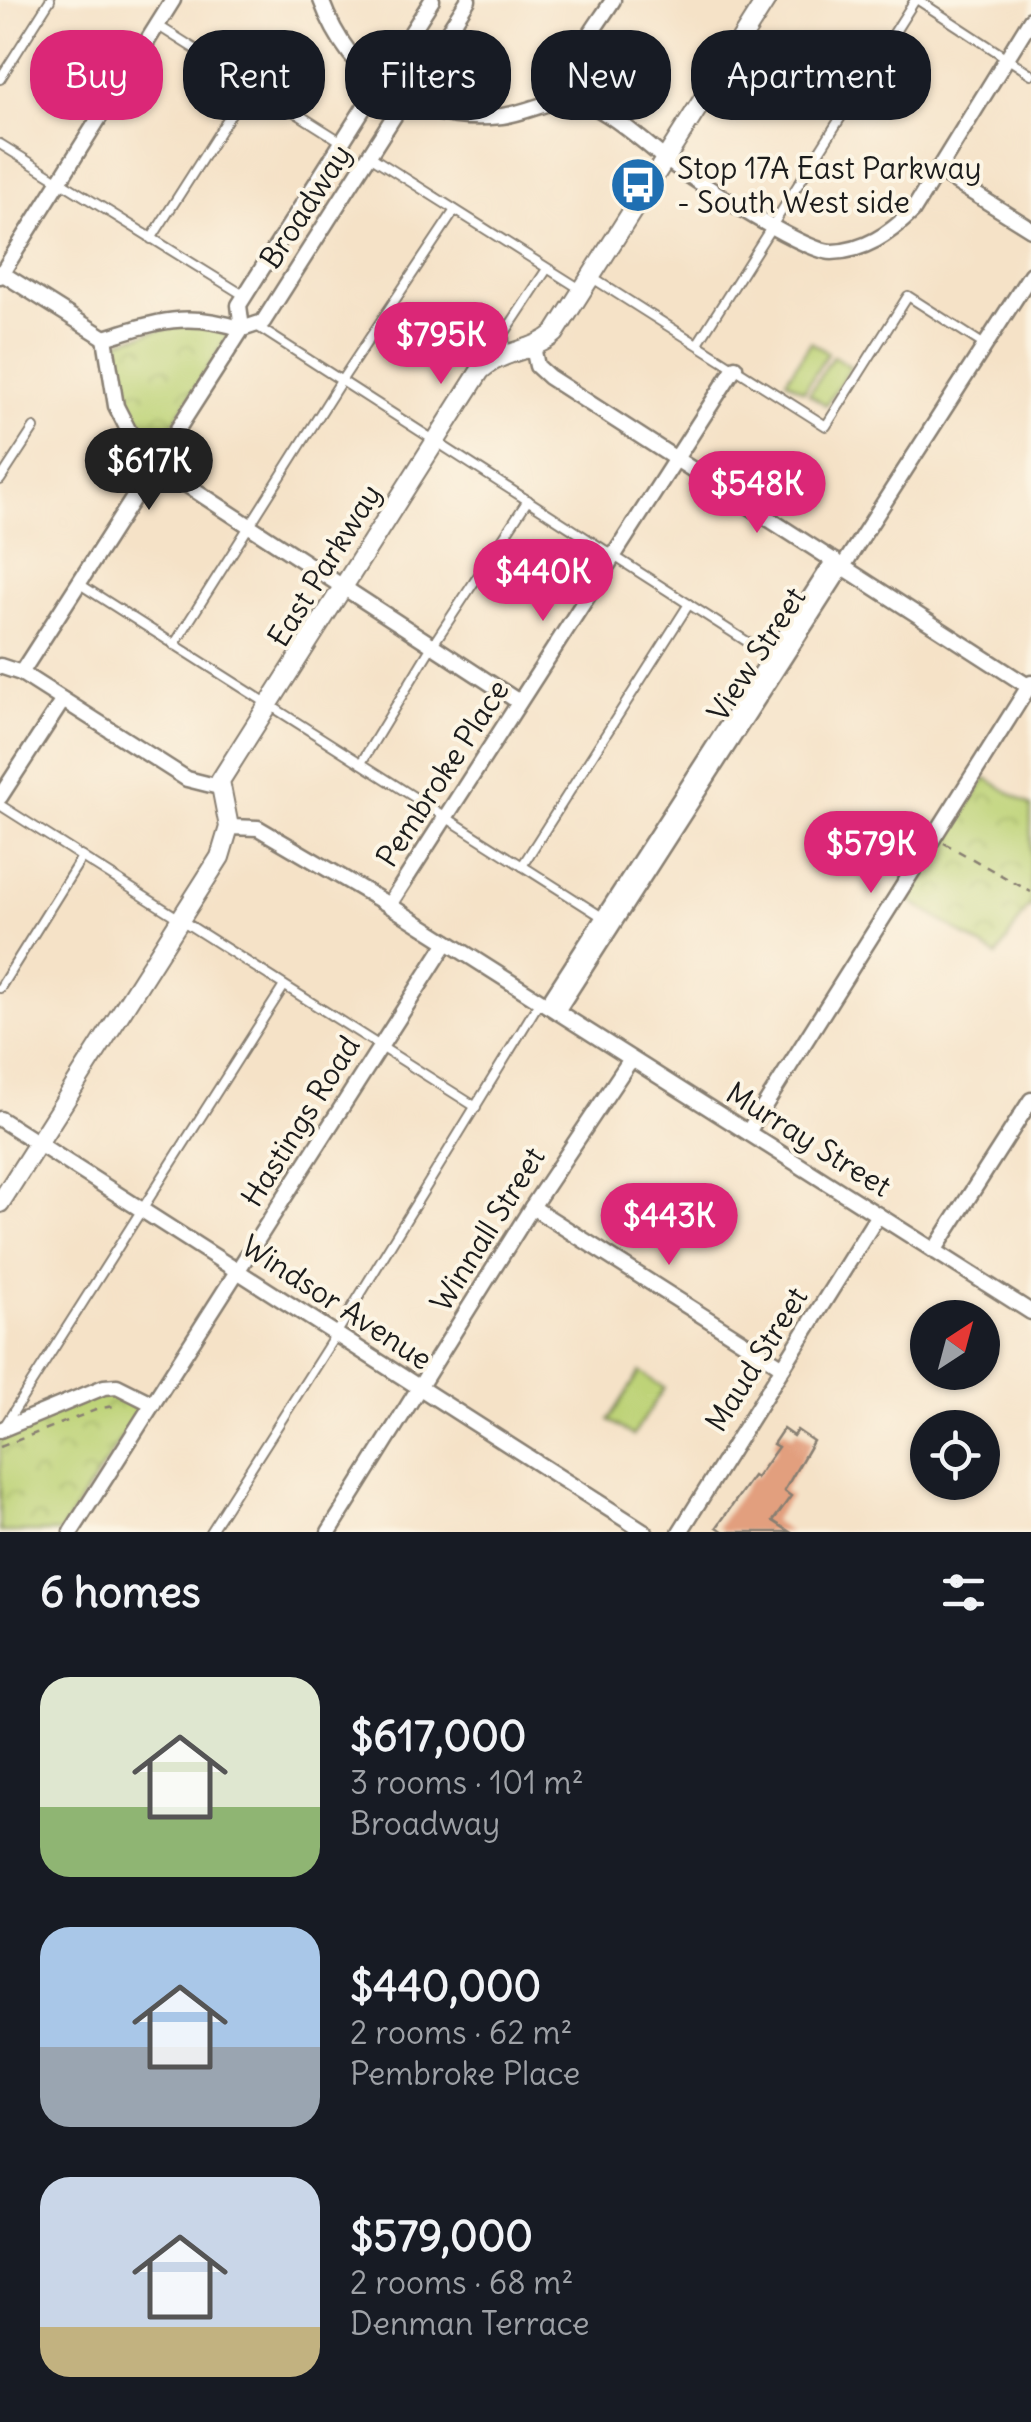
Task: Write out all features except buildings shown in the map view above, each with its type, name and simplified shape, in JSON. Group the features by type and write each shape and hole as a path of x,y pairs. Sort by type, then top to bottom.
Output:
{"street":[{"path":"173,0 1,274 105,338 170,318 216,320 248,327"},
{"path":"321,0 345,48"},
{"name":"Broadway","path":"413,30 432,0"},
{"name":"Broadway","path":"449,30 468,0"},
{"path":"595,30 614,0"},
{"name":"East Parkway","path":"219,787 480,371 506,354 532,347 555,333 766,0"},
{"path":"612,120 796,241 829,252 860,247 887,235 912,212 1031,19"},
{"name":"Broadway","path":"248,327 239,305 356,120"},
{"name":"Broadway","path":"20,673 248,327 263,322 392,120"},
{"path":"938,171 1031,230"},
{"name":"View Street","path":"548,1006 1031,274"},
{"path":"105,338 116,406 141,455 153,466 520,702"},
{"path":"532,347 537,366 549,377 1030,686 748,1132"},
{"name":"Pembroke Place","path":"389,905 735,368"},
{"name":"View Street","path":"548,1006 772,657 839,563"},
{"path":"0,666 20,673 187,779 219,787 229,828 220,857 0,1203"},
{"path":"0,801 63,700"},
{"name":"Murray Street","path":"229,828 258,828 389,905 1031,1312"},
{"name":"Hastings Road","path":"76,1530 447,942"},
{"name":"Winnall Street","path":"329,1532 532,1207 630,1059"},
{"path":"934,1250 1031,1100"},
{"name":"Windsor Avenue","path":"0,1119 644,1532"},
{"path":"532,1207 783,1366"},
{"name":"Maud Street","path":"680,1532 878,1215"},
{"path":"1,1430 104,1387 117,1386 154,1404"}],"lane":[{"path":"0,79 50,0"},
{"path":"698,344 917,0 1031,74"},
{"path":"157,25 183,41"},
{"path":"151,239 227,120"},
{"path":"307,120 342,142"},
{"path":"0,144 244,296"},
{"path":"370,156 547,268 586,284 698,344 826,426 908,296 986,346"},
{"path":"174,645 455,210"},
{"path":"506,354 504,334 547,268"},
{"path":"248,327 342,381 772,657"},
{"path":"0,480 34,428"},
{"path":"361,764 432,646 528,500"},
{"path":"78,584 604,918"},
{"path":"522,866 689,604"},
{"path":"0,801 476,1107"},
{"path":"0,988 82,857"},
{"path":"1,1430 284,986"},
{"path":"210,1532 476,1107 548,1006"}],"path":[{"path":"934,838 1031,892"},
{"path":"0,1447 102,1408 126,1404 126,1398"}],"green space":[{"path":"181,324 224,329 227,338 160,444 156,449 147,449 124,410 114,347 121,340"},
{"path":"811,342 828,353 804,391 786,380"},
{"path":"833,356 851,367 826,405 809,394"},
{"path":"986,778 1031,806 1031,908 1028,907 997,956 909,900"},
{"path":"640,1372 664,1388 633,1436 609,1420"},
{"path":"118,1392 132,1400 137,1413 61,1532 0,1532 0,1435 103,1393"}],"place":[{"name":"Stop 17A East Parkway - South West side","path":"638,185"}]}
